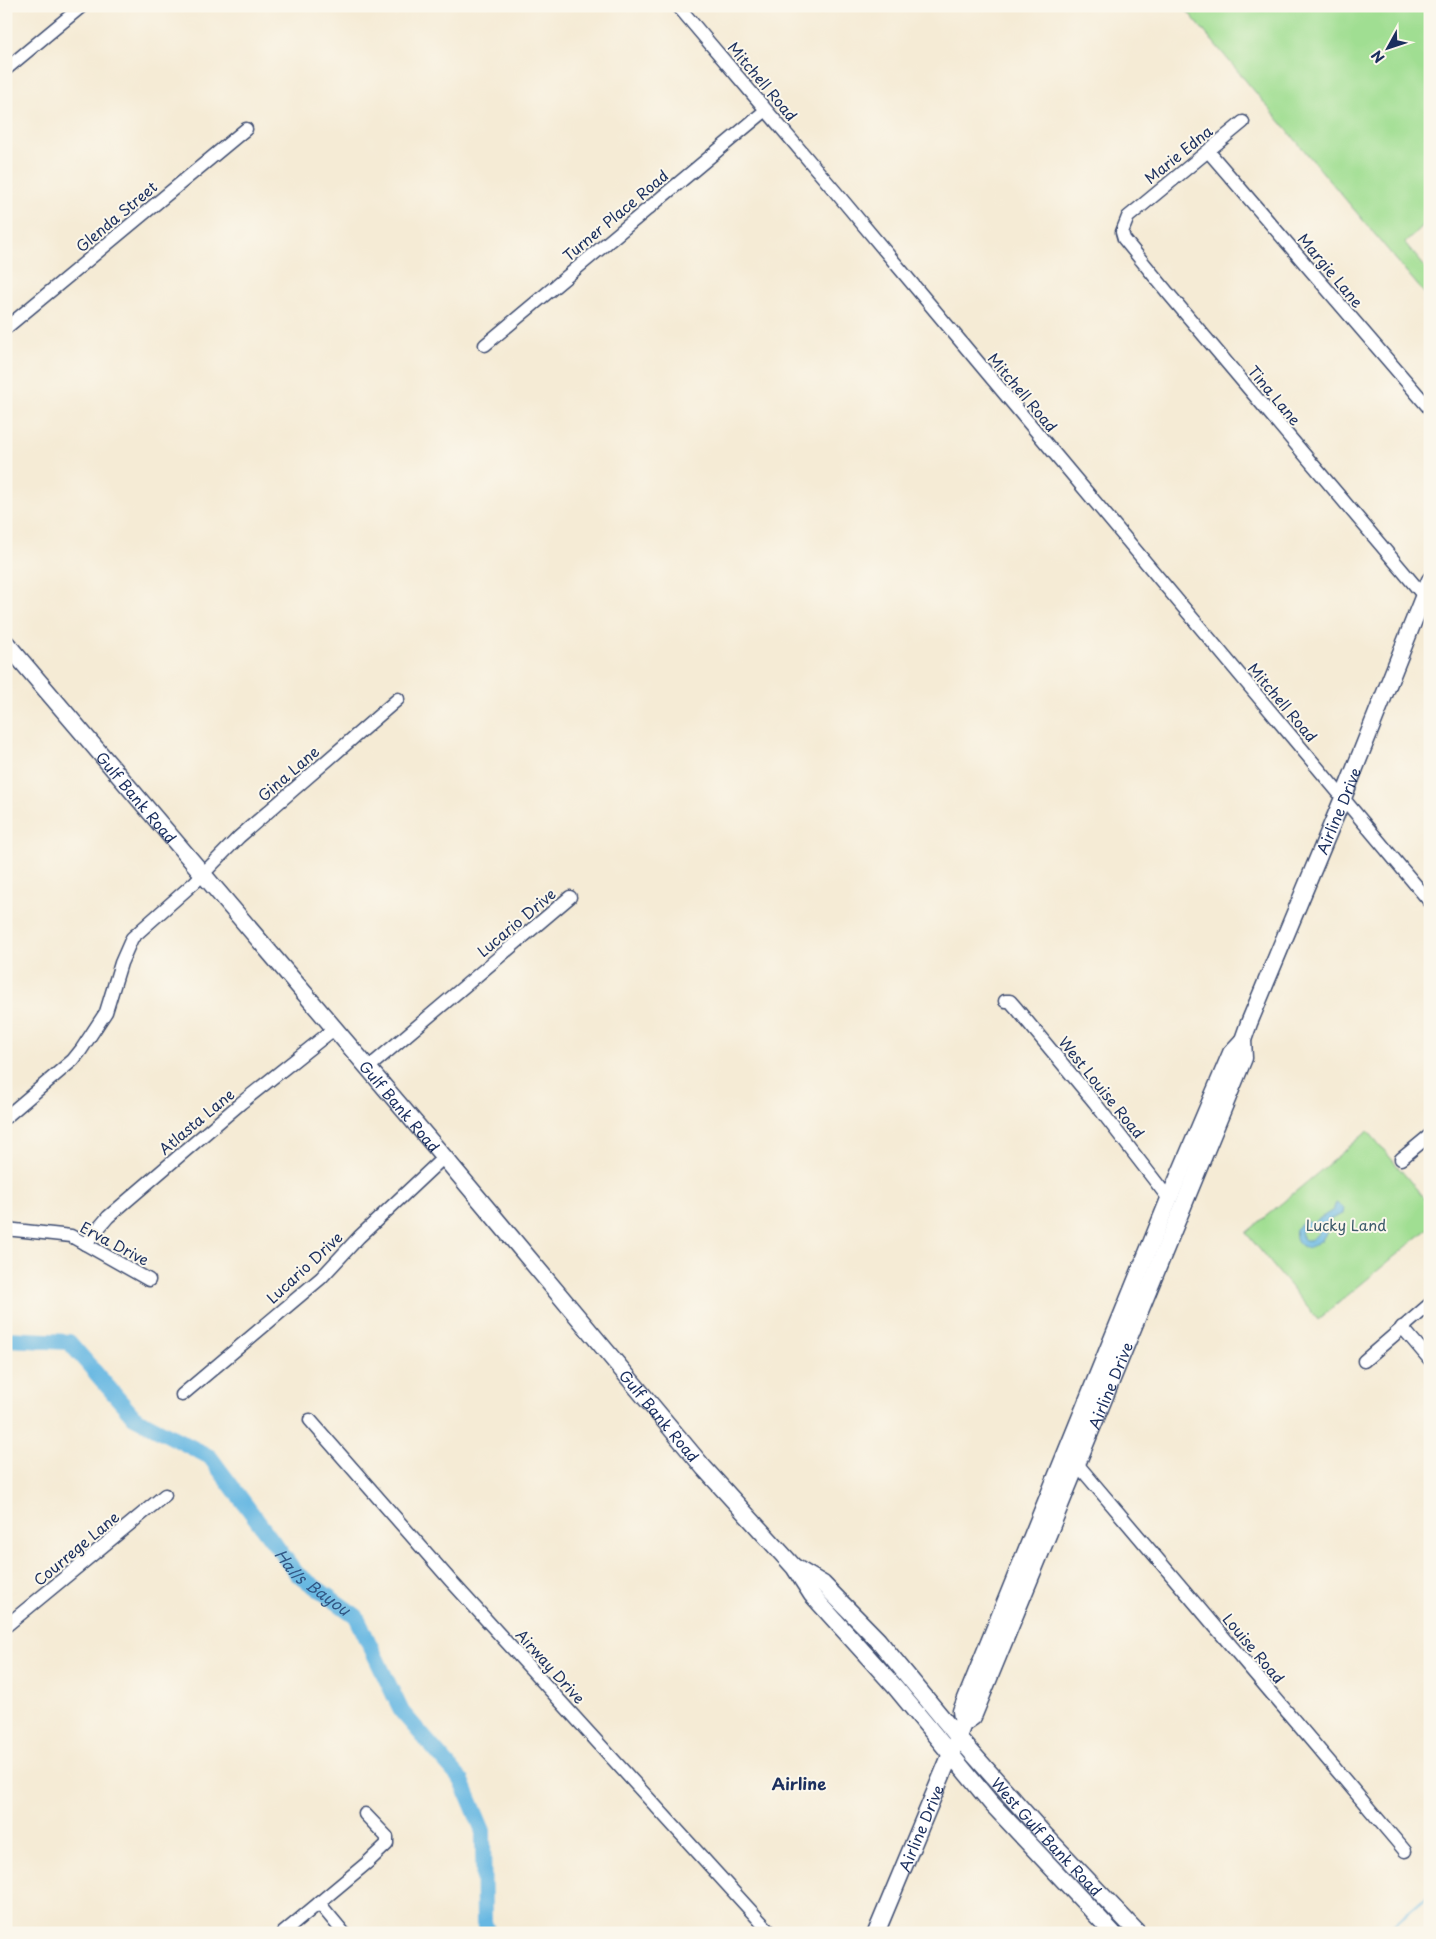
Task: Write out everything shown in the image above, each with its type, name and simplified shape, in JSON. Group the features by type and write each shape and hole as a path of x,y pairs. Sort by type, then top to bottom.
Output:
{"main road":[{"name":"Airline Drive","path":"961,1730 961,1711 1169,1199 1231,1053 1243,1040 1343,798 1430,580"},
{"name":"Gulf Bank Road","path":"6,643 444,1157 704,1468 794,1567 812,1595 896,1688 950,1754"},
{"name":"Airline Drive","path":"876,1933 950,1754 961,1730 973,1717 1078,1465 1244,1058 1243,1040"},
{"path":"1169,1199 1190,1192"},
{"name":"Gulf Bank Road","path":"794,1567 823,1584 878,1640 961,1730"},
{"name":"West Gulf Bank Road","path":"961,1730 1043,1833 1138,1933"},
{"name":"West Gulf Bank Road","path":"950,1754 991,1802 1113,1933"}],"street":[{"path":"6,69 82,6"},
{"name":"Mitchell Road","path":"678,6 1430,902"},
{"name":"Turner Place Road","path":"485,345 766,110"},
{"name":"Marie Edna","path":"1134,212 1243,122"},
{"name":"Glenda Street","path":"6,328 246,129"},
{"name":"Margie Lane","path":"1208,151 1430,409"},
{"name":"Tina Lane","path":"1134,212 1128,217 1122,232 1124,239 1423,595"},
{"name":"Gina Lane","path":"6,1118 82,1050 106,1012 121,962 132,938 195,882 239,837 398,699"},
{"name":"Lucario Drive","path":"368,1068 570,897"},
{"name":"West Louise Road","path":"1005,1001 1010,1001 1013,1004 1095,1103 1169,1199"},
{"name":"Atlasta Lane","path":"85,1244 108,1217 241,1103 334,1029"},
{"path":"1401,1159 1430,1135"},
{"name":"Lucario Drive","path":"182,1396 321,1278 359,1237 444,1157"},
{"name":"Erva Drive","path":"6,1229 71,1236 149,1280"},
{"path":"1364,1361 1430,1304"},
{"path":"1402,1328 1430,1360"},
{"name":"Airway Drive","path":"310,1420 451,1581 771,1933"},
{"name":"Louise Road","path":"1078,1465 1405,1851"},
{"name":"Courrege Lane","path":"6,1626 165,1495"},
{"path":"283,1933 387,1844 387,1837 365,1814"},
{"path":"319,1903 344,1933"}],"green space":[{"path":"1183,6 1429,6 1430,219 1405,243 1430,273 1430,300"},
{"name":"Lucky Land","path":"1368,1131 1430,1205 1430,1227 1318,1320 1246,1233"}],"water":[{"path":"1336,1203 1344,1208 1343,1214 1327,1221 1328,1230 1322,1240 1308,1248 1299,1243 1296,1238 1296,1229 1305,1221 1314,1222 1333,1210","holes":["1306,1227 1315,1227 1319,1233 1309,1241 1305,1241 1300,1232"]}],"waterway":[{"name":"Halls Bayou","path":"6,1339 69,1342 134,1417 210,1457 297,1574 356,1616 402,1712 462,1781 483,1831 484,1922 488,1933"},
{"path":"1384,1933 1430,1894"}],"district":[{"name":"Airline","path":"799,1783"}]}
